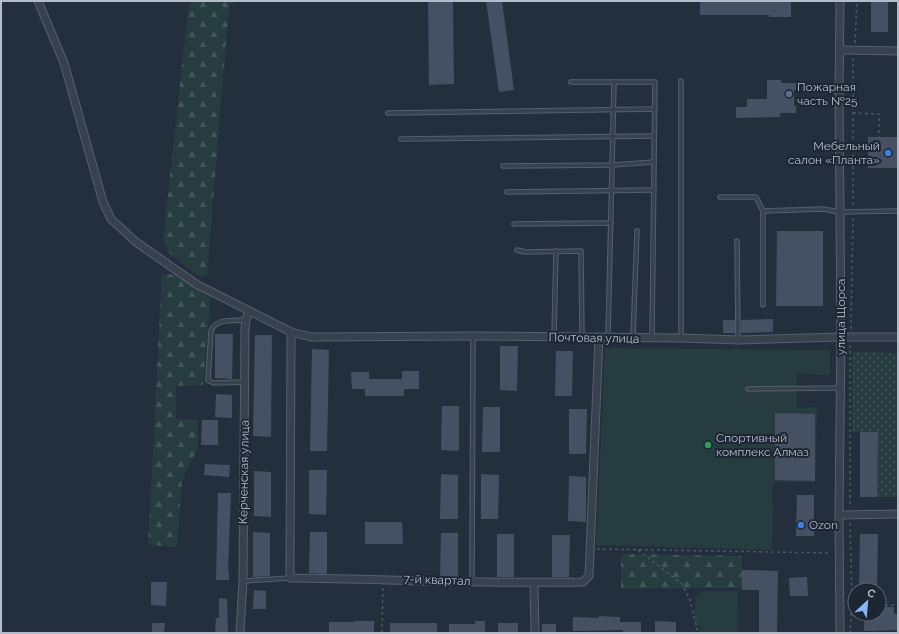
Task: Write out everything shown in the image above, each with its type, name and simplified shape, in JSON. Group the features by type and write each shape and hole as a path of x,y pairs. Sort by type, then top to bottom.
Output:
{"street":[{"name":"Почтовая улица","path":"38,1 64,63 103,202 111,218 136,242 196,284 290,332 311,337 474,336 738,340 898,337"},
{"name":"улица Щорса","path":"840,1 840,633"},
{"path":"840,50 898,51"},
{"name":"Керченская улица","path":"240,633 243,581 246,320 249,311"},
{"path":"290,332 290,578"},
{"name":"7-й квартал","path":"290,578 534,583 583,582 589,576 591,548 599,337"},
{"path":"839,515 898,514"},
{"path":"534,583 535,633"}],"lane":[{"path":"681,81 682,338"},
{"path":"571,82 655,82 652,338"},
{"path":"608,338 614,82"},
{"path":"388,113 655,109"},
{"path":"401,139 654,136"},
{"path":"503,166 612,165 654,162"},
{"path":"507,192 654,190"},
{"path":"720,197 756,197 763,211 762,306"},
{"path":"763,211 824,209 840,212 898,211"},
{"path":"514,224 611,223"},
{"path":"633,338 637,231"},
{"path":"737,241 738,340"},
{"path":"517,250 525,252 582,251 582,337"},
{"path":"554,337 556,251"},
{"path":"245,382 213,383 208,380 211,331 213,327 218,322 246,320"},
{"path":"472,581 474,336"},
{"path":"748,389 840,388"},
{"path":"243,581 290,578"}],"path":[{"path":"852,582 850,514 853,50 856,39 857,1"},
{"path":"853,113 879,114 879,137"},
{"path":"591,548 839,553"},
{"path":"638,550 682,584 690,600 698,633"},
{"path":"382,633 383,579"},
{"path":"887,605 898,605"},
{"path":"850,633 851,622"}],"green space":[{"path":"189,1 236,1 229,6 207,275 201,277 168,252 163,239"},
{"path":"162,274 179,275 196,288 211,295 203,385 176,386 176,419 198,419 198,448 182,480 177,547 148,545"},
{"name":"Спортивный комплекс Алмаз","path":"605,348 830,350 830,375 797,374 797,408 817,407 815,482 773,482 772,550 596,545"},
{"path":"852,352 898,353 898,497 877,497 878,432 852,432"},
{"path":"621,554 742,556 742,588 621,589"},
{"path":"700,591 738,591 737,633 700,633 700,626 695,626 695,596 700,596"}],"building":[{"path":"428,1 453,1 454,84 429,85"},
{"path":"486,1 502,1 514,90 499,92"},
{"path":"700,1 791,1 791,17 769,17 769,15 700,15"},
{"path":"871,1 888,1 888,32 871,32"},
{"path":"767,80 781,80 781,83 796,83 796,90 794,90 794,106 796,106 796,113 780,113 780,117 736,118 736,107 747,107 747,99 767,99"},
{"path":"868,137 898,137 898,168 868,168"},
{"path":"777,231 823,231 823,306 776,306"},
{"path":"773,319 773,332 741,333 741,320"},
{"path":"723,320 735,320 735,333 723,333"},
{"path":"215,334 233,334 232,379 215,378"},
{"path":"255,335 272,335 271,437 253,436"},
{"path":"500,346 518,346 517,391 500,390"},
{"path":"312,349 329,350 327,451 310,451"},
{"path":"556,351 573,351 572,396 555,396"},
{"path":"402,371 419,371 419,389 404,389 404,396 365,396 365,389 352,389 351,372 369,372 369,379 402,379"},
{"path":"216,394 232,395 232,418 215,417"},
{"path":"442,406 459,406 459,451 441,450"},
{"path":"483,407 500,407 500,452 482,452"},
{"path":"569,409 587,409 586,454 569,454"},
{"path":"775,413 815,414 815,481 775,480"},
{"path":"202,420 218,420 218,445 201,445"},
{"path":"860,432 878,432 877,497 860,497"},
{"path":"205,464 230,465 229,477 204,475"},
{"path":"309,470 327,470 326,515 309,514"},
{"path":"254,471 271,472 271,517 254,516"},
{"path":"441,474 458,475 458,519 440,519"},
{"path":"481,474 499,475 498,519 481,519"},
{"path":"569,476 586,477 586,522 568,521"},
{"path":"218,493 231,493 228,571 229,580 216,580"},
{"path":"797,495 814,495 814,536 796,536"},
{"path":"365,522 402,522 403,544 365,544"},
{"path":"253,532 270,533 270,576 253,577"},
{"path":"310,532 327,532 327,574 309,573"},
{"path":"441,533 458,533 458,577 440,576"},
{"path":"497,534 514,534 514,577 497,577"},
{"path":"860,534 878,534 877,582 859,582"},
{"path":"552,535 570,535 569,577 552,577"},
{"path":"742,570 778,571 777,633 759,633 759,590 742,590"},
{"path":"807,577 808,596 790,596 789,578"},
{"path":"151,582 167,582 166,606 151,605"},
{"path":"254,590 266,591 266,609 253,609"},
{"path":"219,598 227,599 228,633 215,633 216,618 219,618"},
{"path":"887,607 894,607 894,614 898,614 898,630 864,631 864,622 887,622"},
{"path":"599,616 620,617 620,622 641,622 641,633 623,633 623,630 573,631 573,617 599,618"},
{"path":"374,621 374,633 329,633 329,622"},
{"path":"475,621 485,621 485,633 449,633 449,624 475,624"},
{"path":"655,621 676,622 676,633 655,633"},
{"path":"152,623 165,623 164,633 152,633"},
{"path":"390,623 437,623 437,633 390,633"},
{"path":"498,623 518,623 518,633 498,633"},
{"path":"542,624 556,624 556,633 542,633"}],"place":[{"name":"Пожарная часть №25","path":"789,94"},
{"name":"Мебельный салон «Планта»","path":"888,153"},
{"name":"Спортивный комплекс Алмаз","path":"708,445"},
{"name":"Ozon","path":"801,525"}]}
